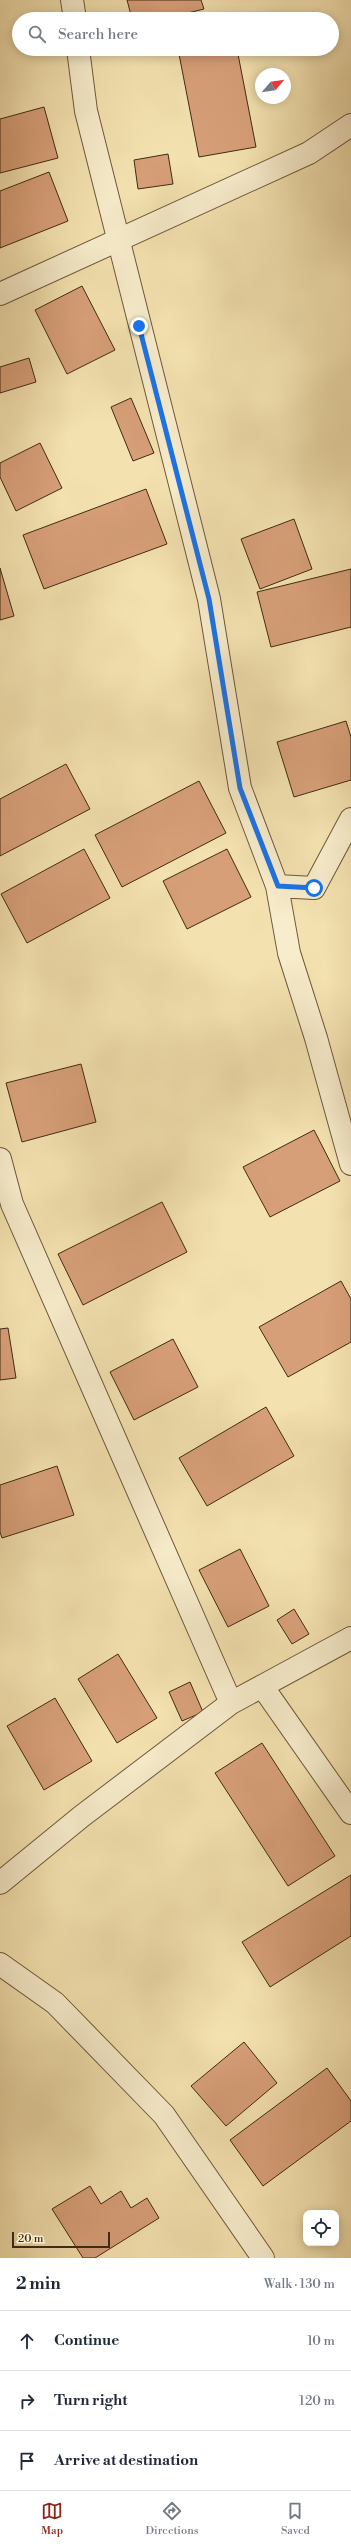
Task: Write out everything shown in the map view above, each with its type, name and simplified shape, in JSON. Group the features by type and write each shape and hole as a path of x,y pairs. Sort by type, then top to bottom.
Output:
{"street":[{"path":"72,0 74,12"},
{"path":"79,56 86,110 209,599 240,788 278,886 288,953 316,1038 351,1164"},
{"path":"0,294 309,153 351,125"},
{"path":"278,886 314,888 351,819"},
{"path":"0,1159 12,1204 231,1703"},
{"path":"0,1883 82,1816 231,1703 351,1638"},
{"path":"262,1686 351,1813"},
{"path":"0,1964 55,2003 164,2115 263,2258"}],"building":[{"path":"127,0 201,0 204,9 192,12 130,12"},
{"path":"179,56 238,56 256,147 199,157"},
{"path":"44,107 58,158 0,173 0,119"},
{"path":"168,154 173,184 138,189 134,160"},
{"path":"49,172 68,221 0,248 0,191"},
{"path":"82,286 115,350 67,374 35,310"},
{"path":"29,358 36,382 0,393 0,367"},
{"path":"131,398 154,453 133,461 111,407"},
{"path":"40,443 62,488 16,511 0,477 0,463"},
{"path":"146,489 167,544 44,589 23,535"},
{"path":"294,519 312,569 260,589 241,539"},
{"path":"0,568 14,616 0,620"},
{"path":"351,569 351,627 271,647 257,592"},
{"path":"346,721 351,737 351,780 294,797 277,742"},
{"path":"66,764 90,809 0,856 0,799"},
{"path":"199,781 226,833 122,887 95,835"},
{"path":"84,849 110,898 27,943 1,894"},
{"path":"227,849 251,897 187,929 163,881"},
{"path":"81,1064 96,1122 22,1142 6,1083"},
{"path":"314,1130 340,1181 270,1217 243,1167"},
{"path":"162,1202 187,1252 83,1305 58,1254"},
{"path":"341,1281 351,1299 351,1342 288,1377 259,1327"},
{"path":"8,1328 16,1378 0,1380 0,1329"},
{"path":"173,1339 198,1387 134,1420 110,1372"},
{"path":"266,1407 294,1456 207,1506 179,1458"},
{"path":"57,1466 74,1515 2,1538 0,1532 0,1485"},
{"path":"240,1549 269,1606 228,1627 199,1570"},
{"path":"294,1609 309,1634 292,1644 277,1620"},
{"path":"118,1654 157,1718 117,1743 78,1679"},
{"path":"190,1682 203,1712 182,1721 169,1692"},
{"path":"55,1698 92,1761 44,1790 7,1726"},
{"path":"262,1743 335,1856 288,1886 215,1773"},
{"path":"351,1875 351,1936 270,1987 242,1942"},
{"path":"244,2042 277,2083 226,2126 191,2086"},
{"path":"327,2068 351,2101 351,2121 263,2186 230,2140"},
{"path":"90,2186 101,2204 121,2191 131,2208 147,2198 159,2218 95,2258 83,2258 52,2209"}],"route":[{"path":"139,326 209,599 240,788 278,886 314,888"}]}
